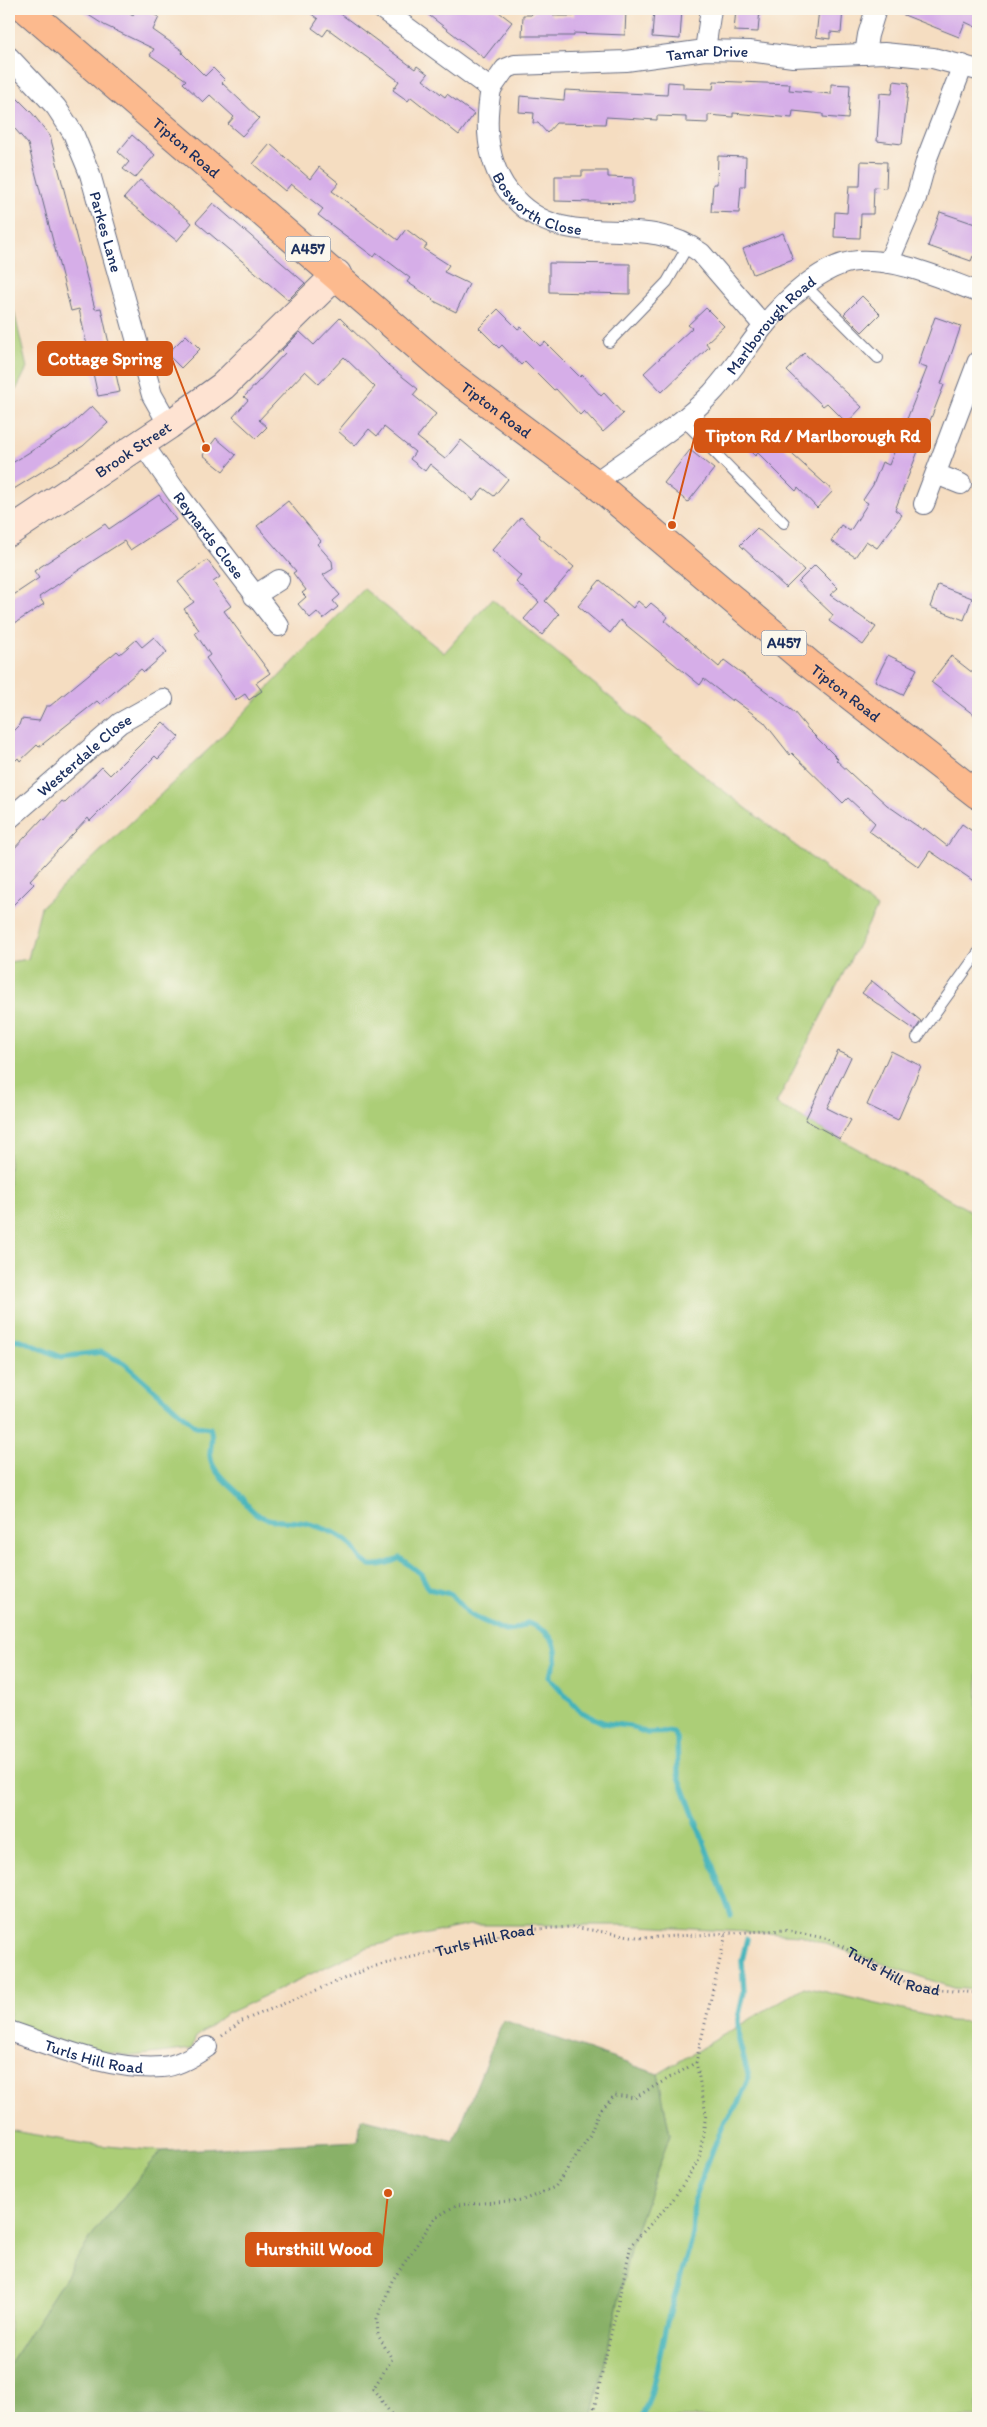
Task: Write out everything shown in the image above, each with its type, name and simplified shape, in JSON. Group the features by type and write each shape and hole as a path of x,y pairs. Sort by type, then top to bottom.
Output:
{"main road":[{"name":"Tipton Road","path":"26,9 337,274 452,376 595,483 808,663 978,795"}],"street":[{"path":"705,50 711,9"},
{"path":"865,54 868,35 876,9"},
{"path":"393,12 491,89"},
{"name":"Tamar Drive","path":"491,89 505,69 515,65 626,62 705,50 749,50 793,57 865,54 933,58 971,67"},
{"name":"Parkes Lane","path":"9,57 56,107 73,133 90,174 152,395 169,426"},
{"path":"888,263 916,198 927,158 971,67"},
{"name":"Bosworth Close","path":"491,89 488,104 488,146 500,179 522,205 546,222 564,227 647,233 672,237 689,244 701,253 764,326"},
{"name":"Marlborough Road","path":"595,483 682,419 712,393 764,326 792,296 832,269 856,261 888,263 929,273 978,292"},
{"name":"Brook Street","path":"9,532 169,426 223,386 337,274"},
{"path":"924,504 978,361"},
{"name":"Reynards Close","path":"142,443 254,596 279,626"},
{"path":"936,474 961,484"},
{"path":"254,596 279,580"},
{"name":"Westerdale Close","path":"9,819 120,723 163,698"},
{"name":"Turls Hill Road","path":"9,2031 98,2060 142,2067 164,2067 192,2058 207,2047"}],"lane":[{"path":"609,342 667,282 689,244"},
{"path":"805,286 878,358"},
{"path":"682,419 784,523"},
{"path":"917,1038 978,953"}],"path":[{"name":"Turls Hill Road","path":"207,2047 242,2021 372,1967 520,1930 572,1927 643,1938 784,1930 830,1939 909,1984 941,1990 978,1993"},
{"path":"592,2418 631,2245 672,2200 698,2160 706,2114 696,2062 726,1934"},
{"path":"394,2418 373,2390 392,2359 378,2335 377,2319 392,2281 434,2219 456,2204 491,2204 523,2200 555,2187 590,2135 598,2113 614,2095 634,2098 652,2086 673,2078 696,2062"}],"green space":[{"path":"9,289 27,368 16,390 9,395"},
{"path":"364,589 444,653 492,599 712,782 877,908 776,1104 978,1215 978,1990 953,1988 800,1935 623,1925 469,1925 368,1947 226,2014 195,2038 192,2049 133,2056 91,2051 9,2025 9,962 28,959 41,907 211,747"},
{"path":"804,1987 950,2021 978,2022 978,2418 592,2418 631,2245 670,2135 658,2074"},
{"path":"503,2020 658,2074 670,2135 631,2245 592,2418 9,2418 9,2365 93,2234 161,2151 358,2141 361,2118 454,2141"},
{"path":"9,2130 86,2144 161,2151 93,2234 9,2365"}],"building":[{"path":"79,9 123,9 133,15 136,9 143,9 159,17 153,30 183,51 182,53 205,76 213,68 225,80 222,83 259,118 242,136 228,124 234,117 210,95 203,102 183,83 186,80 150,55 154,49 104,25"},
{"path":"305,9 334,9 415,69 417,66 428,74 423,80 445,97 447,94 474,114 459,135 411,97 408,101 393,90 399,81 328,29 323,36 312,28 318,19"},
{"path":"421,9 495,9 512,22 484,58"},
{"path":"537,9 546,9 553,16 574,16 574,9 626,9 625,35 574,33 574,36 522,36 523,15 531,15"},
{"path":"654,9 682,9 680,39 652,37"},
{"path":"736,9 760,9 758,32 734,31"},
{"path":"819,9 843,9 841,33 830,32 830,39 816,37"},
{"path":"889,9 978,9 978,28 965,22 959,37"},
{"path":"714,81 790,84 789,90 831,94 831,84 850,85 848,119 823,117 823,114 793,111 792,118 733,113 733,117 708,115 708,123 686,122 686,117 657,116 657,120 606,117 605,124 556,123 547,133 538,123 533,123 534,113 519,112 520,96 564,100 565,90 667,95 668,82 683,83 683,88 713,89"},
{"path":"894,81 909,83 902,144 877,141 880,93 892,94"},
{"path":"9,90 32,113 50,136 95,309 101,308 120,392 98,396 79,309 71,311 28,144 9,122"},
{"path":"132,135 155,155 135,178 123,169 129,162 118,152"},
{"path":"270,144 310,179 319,167 339,183 332,191 398,240 406,229 427,245 424,249 449,265 444,272 469,284 456,312 432,300 407,282 410,278 377,253 374,257 318,215 323,209 291,184 285,191 253,164"},
{"path":"718,156 746,157 745,186 741,186 739,213 711,212 713,184 717,184"},
{"path":"861,161 887,162 886,188 874,187 873,214 861,214 860,238 834,237 835,212 847,213 849,186 860,186"},
{"path":"582,171 608,171 608,177 633,178 633,203 555,201 555,176 582,176"},
{"path":"140,180 192,223 177,241 124,198"},
{"path":"213,203 305,283 288,300 196,222"},
{"path":"940,212 978,225 978,257 973,256 971,261 928,246"},
{"path":"783,233 793,259 753,274 743,249"},
{"path":"549,263 630,264 630,294 549,292"},
{"path":"862,296 880,314 862,332 844,314"},
{"path":"706,308 724,326 706,343 709,347 662,392 644,373 692,328 688,325"},
{"path":"498,309 518,329 521,327 540,346 545,342 580,377 582,375 601,396 604,393 623,414 603,432 584,411 580,415 556,389 554,390 525,361 521,365 502,345 499,348 479,328"},
{"path":"935,317 961,326 941,384 944,385 895,510 902,515 877,548 866,541 855,557 831,541 841,525 850,531 868,503 863,500 873,485 882,462 889,465 927,368 918,365"},
{"path":"340,318 388,365 418,389 413,395 436,414 417,437 445,459 461,440 508,479 494,496 483,488 473,500 430,464 425,471 410,459 415,452 384,427 377,436 369,429 355,446 338,431 375,387 344,357 319,384 305,371 259,420 267,427 256,438 233,417 248,400 244,397 285,353 282,350 300,332 314,345"},
{"path":"186,335 200,349 181,368 167,354"},
{"path":"804,353 862,407 847,423 827,403 823,406 787,371"},
{"path":"92,406 108,423 83,446 9,492 9,465 68,428"},
{"path":"755,421 833,491 817,508 798,488 796,491 758,453 755,456 738,439"},
{"path":"216,438 236,455 223,471 203,455"},
{"path":"690,450 714,469 688,502 664,483"},
{"path":"159,495 176,520 130,550 124,541 88,564 39,597 44,604 9,627 9,598 39,578 34,571 105,524 109,529"},
{"path":"288,501 321,541 317,544 332,561 333,569 323,575 340,595 333,601 338,607 323,619 317,612 310,618 298,604 306,597 302,593 306,590 293,573 296,571 257,526"},
{"path":"521,517 540,535 539,537 574,567 545,601 559,614 542,635 524,619 539,602 516,582 521,576 492,550"},
{"path":"757,528 804,570 786,588 740,545"},
{"path":"207,560 220,577 213,582 231,606 224,611 270,673 256,683 262,691 249,700 245,694 236,700 206,658 210,655 195,633 199,630 184,609 194,602 178,582"},
{"path":"815,565 838,588 830,595 876,627 863,645 829,621 833,615 798,582"},
{"path":"600,580 633,608 638,601 646,608 651,603 668,617 665,621 719,667 724,660 794,712 838,759 836,760 864,786 923,830 924,828 947,846 962,824 978,835 978,884 930,851 919,867 869,831 875,823 848,798 843,803 792,753 790,755 764,722 733,699 732,701 704,679 700,685 620,620 610,633 578,606"},
{"path":"938,585 972,598 964,620 930,607"},
{"path":"154,637 167,652 144,672 141,669 100,704 97,701 39,747 37,745 20,761 18,758 9,767 9,735 19,725 21,719 39,721 46,706 50,706 117,651 120,654 136,640 142,647"},
{"path":"888,655 917,669 903,695 875,681"},
{"path":"951,656 978,677 978,718 931,682"},
{"path":"163,722 179,737 158,759 155,756 90,821 88,818 30,880 34,884 9,909 9,854 43,818 45,820 62,801 65,803 102,767 110,775"},
{"path":"872,981 921,1021 915,1030 862,993"},
{"path":"838,1051 851,1057 827,1108 851,1120 840,1139 805,1120"},
{"path":"891,1051 921,1066 898,1120 867,1105"}],"waterway":[{"path":"9,1339 21,1340 61,1357 101,1352 124,1363 195,1426 210,1428 212,1438 211,1461 221,1477 256,1514 269,1519 309,1524 334,1533 345,1539 367,1563 374,1565 385,1564 400,1558 421,1574 429,1589 451,1594 470,1615 505,1631 514,1630 527,1623 539,1627 552,1639 555,1645 556,1657 549,1677 581,1712 604,1723 629,1726 647,1733 673,1732 677,1738 678,1774 731,1915"},
{"path":"641,2418 651,2394 667,2322 692,2239 694,2199 725,2121 737,2106 749,2077 739,2041 738,2019 744,1992 742,1960 747,1939"}],"place":[{"name":"Cottage Spring","path":"206,448"},
{"name":"Tipton Rd / Marlborough Rd","path":"672,525"},
{"name":"Hursthill Wood","path":"388,2193"}]}
